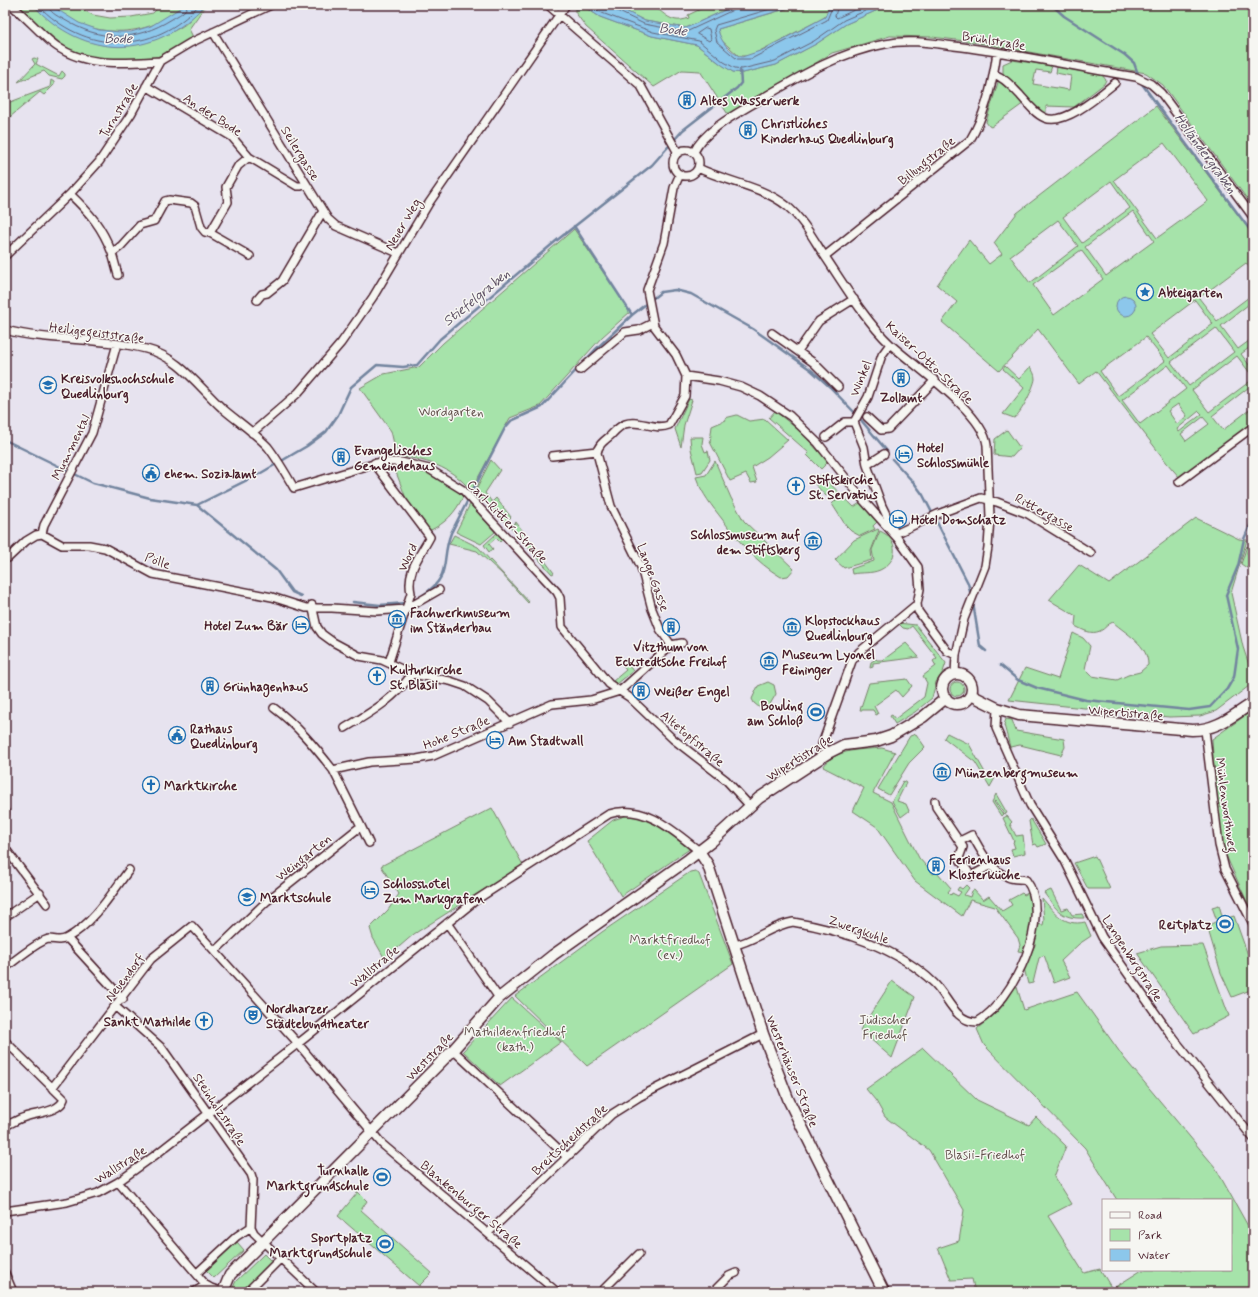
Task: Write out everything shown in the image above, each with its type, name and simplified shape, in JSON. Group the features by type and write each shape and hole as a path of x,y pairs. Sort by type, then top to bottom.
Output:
{"main road":[{"path":"955,674 962,675 968,679 972,688 971,695 966,700 959,703 952,702 946,698 943,690 944,684 949,677 955,674"},
{"name":"Wipertistraße","path":"971,695 997,708 1020,715 1038,718 1205,730 1215,727 1253,703"},
{"name":"Wipertistraße","path":"699,851 749,805 828,753 844,745 888,737 926,715 946,698"},
{"name":"Westerhäuser Straße","path":"699,851 708,865 763,1034 788,1101 884,1292"},
{"name":"Weststraße","path":"223,1292 230,1275 264,1243 453,1050 499,998 553,955 699,851"}],"street":[{"path":"11,5 52,42 64,51 78,57 108,63 160,61"},
{"name":"Turnstraße","path":"5,256 70,194 96,165 114,141 160,61 170,53 271,5"},
{"path":"548,5 641,86 651,101 676,150 673,163 675,169 680,174 690,175 698,168 699,159 694,152 676,150"},
{"name":"Neuer Weg","path":"252,433 298,393 341,343 373,297 428,203 566,5"},
{"name":"Seilergasse","path":"213,32 328,219 336,226 398,253"},
{"name":"Brühlstraße","path":"694,152 703,137 750,106 806,74 836,59 884,44 908,42 940,44 998,52 1136,77 1151,84 1160,93 1253,217"},
{"name":"Billungstraße","path":"825,256 970,140 978,124 994,74 998,52"},
{"path":"994,74 1002,77 1038,114 1050,120 1061,118 1072,113 1115,83"},
{"name":"An der Bode","path":"146,86 232,137 249,157 297,186 306,184"},
{"path":"210,232 228,202 226,187 238,166 249,157"},
{"name":"Kaiser-Otto-Straße","path":"698,168 767,194 780,201 800,218 854,299 890,344 935,380 961,406 984,434 987,446 990,527 988,553 985,566 969,603 956,656 955,674"},
{"path":"552,456 597,451 604,441 626,424 662,427 669,425 685,396 686,376 676,356 653,324 647,294 664,243 674,188 680,174"},
{"path":"70,194 100,226 105,234 118,275"},
{"path":"112,253 122,246 140,225 154,221 165,201 169,200 192,203 195,206 201,227 205,232 210,232 250,256"},
{"path":"257,300 262,294 267,293 282,281 323,211"},
{"path":"798,351 819,321 854,299"},
{"path":"580,370 625,332 639,330 653,324"},
{"name":"Heiligegeiststraße","path":"5,330 43,337 117,344 155,352 172,360 252,433 279,462 294,488"},
{"path":"772,334 818,366 838,387"},
{"name":"Mummental","path":"42,534 44,525 89,439 97,418 117,344"},
{"name":"Winkel","path":"856,418 868,397 882,355 890,344"},
{"path":"686,376 719,381 741,387 768,400 790,416 818,443 864,501 896,536 918,568 920,589 917,604 921,616 947,651 956,656"},
{"path":"867,417 881,430 888,429 935,380"},
{"path":"826,437 845,422 856,418 867,465 878,497 896,536"},
{"path":"1179,482 1253,427"},
{"name":"Lange Gasse","path":"597,451 611,506 641,567 652,609 660,629 671,645"},
{"path":"867,465 884,454"},
{"name":"Carl-Ritter-Straße","path":"294,488 374,463 394,462 424,467 446,478 469,496 557,592 560,598 562,627 609,684 620,691"},
{"name":"Word","path":"374,463 430,537 410,573 409,584 412,594 408,605"},
{"path":"896,536 935,515 978,499 988,499"},
{"name":"Rittergasse","path":"988,499 1028,514 1092,553"},
{"path":"8,558 26,541 36,535 42,534"},
{"name":"Pölle","path":"42,534 62,545 90,545 105,548 153,574 272,597 300,607 312,606"},
{"path":"439,590 408,605 377,611 312,606 317,627 329,640 359,656 388,662 412,674 450,681 472,690 488,701 510,723"},
{"path":"828,753 822,744 852,661 859,652 917,604"},
{"path":"388,662 408,605"},
{"path":"620,691 671,645 682,643"},
{"path":"345,728 383,705 402,688 412,674"},
{"name":"Hohe Straße","path":"333,770 369,762 417,759 433,756 552,704 591,700 620,691"},
{"name":"Altetopfstraße","path":"620,691 629,696 673,739 726,780 749,805"},
{"path":"274,708 287,718 333,770 369,843"},
{"name":"Langenbergstraße","path":"997,708 996,728 1030,805 1065,861 1102,937 1170,1035 1253,1138"},
{"name":"Mühlenworthweg","path":"1205,730 1219,845 1225,869 1253,924"},
{"path":"935,801 936,807 960,841 963,848 959,858 971,876 991,865 972,835 960,841"},
{"name":"Wallstraße","path":"5,1211 67,1202 98,1193 118,1182 154,1156 298,1044 476,900 609,814 618,811 637,812 653,818 699,851"},
{"name":"Weingarten","path":"215,952 267,901 361,826"},
{"path":"5,848 47,904"},
{"name":"Zwergkuhle","path":"735,945 744,943 784,923 793,922 857,939 883,948 903,959 935,984 962,1019 969,1022 977,1022 994,1010 1021,966 1031,944 1035,920 1034,892 1026,880 1020,878 1010,878 991,865"},
{"path":"5,968 49,939 61,941 80,930 96,914 128,870"},
{"path":"5,917 40,893"},
{"path":"447,922 499,998"},
{"name":"Blankenburger Straße","path":"192,926 298,1044 372,1133 388,1149 557,1292"},
{"name":"Neuendorf","path":"52,1088 116,1008 152,959 192,926"},
{"path":"67,938 122,998"},
{"name":"Steinholzstraße","path":"116,1008 162,1048 251,1174 253,1180 251,1227"},
{"name":"Breitscheidstraße","path":"488,1233 566,1156 612,1114 639,1097 763,1034"},
{"path":"5,1041 64,1098 64,1102 54,1108 23,1117 5,1126"},
{"path":"453,1050 566,1156"},
{"path":"118,1182 206,1285 223,1292"},
{"path":"197,1273 237,1236 251,1227 264,1243 316,1292"},
{"path":"601,1292 639,1254"},
{"path":"247,1292 280,1259"},
{"path":"5,1273 9,1289"},
{"path":"713,1292 729,1276 736,1273"},
{"path":"194,1292 206,1285"}],"green space":[{"path":"645,4 654,7 671,18 682,20 689,18 688,15 709,5 736,5 686,28 645,21 614,5"},
{"path":"18,5 33,5 67,32 85,40 103,45 122,46 141,43 161,37 185,25 200,9 206,5 189,29 193,37 161,56 146,59 123,60 86,55 66,47 47,32"},
{"path":"50,5 74,5 93,15 110,18 131,17 153,13 161,5 185,5 170,16 153,25 136,30 118,31 100,30 82,25 65,16"},
{"path":"799,5 830,5 825,17 750,56 739,56 720,39 718,29"},
{"path":"889,5 1253,5 1253,207 1163,85 1146,73 973,42 932,37 890,36 832,53 729,116 700,71 682,70 654,87 586,27 575,12 575,9 586,8 600,17 652,36 697,45 733,72 743,73 776,65 816,44 846,24"},
{"path":"32,59 38,59 36,64 59,76 62,71 65,76 62,79 49,76 44,71 18,82 35,64"},
{"path":"1012,60 1052,66 1050,72 1036,70 1033,84 1069,90 1071,76 1056,73 1057,67 1102,75 1106,80 1104,84 1074,107 1046,106 1046,114 1037,110 1003,73 1003,64"},
{"path":"999,79 1024,103 991,127 986,122"},
{"path":"51,80 54,82 54,85 44,95 40,92 10,117 5,112 5,104 50,87"},
{"path":"1156,106 1253,235 1253,271 1246,263 1199,298 1217,321 1253,294 1253,301 1221,326 1238,349 1253,338 1253,345 1241,354 1253,370 1253,377 1237,356 1192,390 1209,412 1253,379 1253,384 1212,416 1223,430 1253,407 1253,423 1180,478 1096,371 1079,384 1038,329 999,371 942,322 957,302 937,285 969,240 989,264 1002,254 994,243 1017,213","holes":["1164,143 1208,201 1157,238 1114,180","1111,181 1130,208 1082,243 1063,217","1133,211 1154,241 1106,276 1085,247","1058,220 1078,246 1030,283 1010,256","1081,250 1103,279 1054,315 1033,285","1195,300 1213,324 1169,358 1150,334","1216,328 1234,352 1189,386 1171,362","1146,337 1165,361 1118,396 1100,371","1168,365 1186,389 1140,424 1122,400","1178,404 1187,416 1177,424 1168,411","1199,411 1202,414 1179,432 1177,429","1203,417 1209,424 1186,441 1181,434"]},
{"name":"Wordgarten","path":"574,229 630,312 602,337 540,406 510,418 471,491 455,476 437,465 416,459 394,456 399,451 395,448 391,431 360,388 384,374 419,367 443,343"},
{"path":"1005,366 1019,379 1030,367 1035,376 1034,383 1027,400 1017,416 1014,418 1003,414 1024,388 1003,369"},
{"path":"689,399 692,400 684,425 681,447 675,429"},
{"path":"775,411 802,433 828,462 821,469 807,455 809,453 769,418"},
{"path":"737,415 749,421 765,419 788,440 768,457 752,467 757,482 751,483 746,474 730,481 710,442 712,426 726,420 725,418"},
{"path":"1007,430 1020,448 1012,457 994,455 995,439"},
{"path":"690,437 703,437 702,444 705,452 708,451 710,460 702,472 697,473 691,449"},
{"path":"491,460 500,470 485,493 492,502 496,498 511,517 505,522 489,505 474,493"},
{"path":"715,461 731,498 744,521 794,569 788,576 781,577 748,551 735,536 701,489 696,477 706,475"},
{"path":"394,467 404,467 432,474 449,484 463,497 457,508 449,517 440,525 429,531 407,501"},
{"path":"821,475 854,507 860,503 877,522 873,526 875,529 860,536 846,526 832,504 837,499 831,492 826,496 813,482"},
{"path":"470,504 495,532 481,544 456,532"},
{"path":"1196,518 1239,539 1247,540 1231,593 1243,647 1253,677 1253,683 1216,711 1200,716 1169,717 1009,700 1025,668 1058,679 1073,633 1083,638 1090,646 1085,669 1092,676 1117,680 1140,672 1148,665 1147,658 1140,645 1113,622 1100,631 1087,632 1075,626 1076,616 1049,600 1079,565 1109,584"},
{"path":"516,522 554,573 552,574 510,527"},
{"path":"878,529 879,530 871,551 872,560 844,568 835,560 854,540"},
{"path":"880,531 891,539 893,544 894,550 891,561 877,571 852,574 851,569 874,561 872,550"},
{"path":"497,533 503,539 500,542 496,538 489,544 493,549 489,552 484,545"},
{"path":"454,535 478,547 529,602 528,603 501,573 477,551 449,544"},
{"path":"1247,546 1250,549 1247,553 1253,559 1253,562 1247,568 1241,564"},
{"path":"898,623 916,625 946,663 943,672 936,682 932,698 915,712 895,724 890,716 892,715 895,719 924,697 927,683 923,676 936,666 933,661 937,658 912,626 908,629 903,628"},
{"path":"906,643 919,657 873,663 873,667 870,668 871,662 876,659 883,660"},
{"path":"626,662 633,671 617,684 613,681 626,670 622,665"},
{"path":"907,679 912,686 902,697 896,690 874,706 878,714 876,715 873,710 860,710 869,683"},
{"path":"768,682 774,685 776,694 769,706 760,708 752,699 758,686"},
{"path":"957,682 962,684 964,689 962,694 957,696 952,694 950,689 952,684"},
{"path":"1253,710 1253,915 1224,851 1217,821 1212,739"},
{"path":"1006,719 1012,720 1016,731 1064,739 1065,747 1061,755 1020,745 1010,747 1004,725"},
{"path":"947,733 969,744 988,778 995,778 990,787 975,762 944,738"},
{"path":"916,734 925,747 909,763 889,795 878,789 910,736"},
{"path":"882,748 895,752 873,793 891,802 919,858 933,874 937,872 951,888 948,892 951,895 952,893 958,896 961,892 957,890 959,887 962,889 966,885 969,888 964,895 970,897 972,891 974,890 983,900 989,896 1002,911 1012,905 1009,900 1022,893 1024,895 1028,893 1031,908 1031,922 1024,952 1018,951 1020,945 1018,938 995,907 970,900 962,916 915,881 877,827 853,811 864,788 823,767 828,761 842,753"},
{"path":"903,781 906,783 897,801 906,804 909,811 901,817 892,801"},
{"path":"996,794 1007,813 1005,814 995,801 994,802 1003,814 1001,816 992,802"},
{"path":"492,808 523,865 414,934 385,959 373,938 370,928 388,910 399,894 381,866"},
{"path":"628,815 638,817 662,827 691,848 621,896 587,841 613,820"},
{"path":"1007,816 1012,822 1010,824 1016,836 1023,835 1025,853 1013,856 1011,849 1015,848 1014,841 1003,818"},
{"path":"1031,819 1046,844 1038,847 1036,844 1033,845 1029,821"},
{"path":"1095,856 1110,889 1088,889 1074,863"},
{"name":"Marktfriedhof (ev.)","path":"695,871 699,874 733,964 587,1066 515,996 602,932 690,872"},
{"path":"1051,890 1061,910 1068,908 1072,915 1082,914 1084,918 1070,917 1056,909 1044,893"},
{"path":"1042,898 1055,913 1065,920 1078,923 1085,922 1091,936 1079,944 1061,961 1070,977 1054,983 1044,955 1039,958 1033,983 1028,984 1024,968 1035,945 1037,924 1043,925"},
{"path":"1219,905 1223,919 1234,916 1253,969 1253,989 1232,997 1221,973 1207,926 1217,921 1212,907"},
{"path":"1203,945 1229,1016 1194,1034 1137,953 1161,946"},
{"name":"Jüdischer Friedhof","path":"892,981 915,997 892,1058 860,1030"},
{"name":"Blasii-Friedhof","path":"1016,984 1024,1010 1077,992 1124,1058 1215,1167 1253,1235 1253,1292 975,1292 972,1279 951,1280 938,1248 959,1241 964,1210 929,1150 885,1117 876,1101 866,1089 923,1048 977,1100 1029,1125 1036,1117 1066,1146 1054,1177 1071,1204 1048,1216 1084,1273 1100,1269 1112,1289 1140,1271 1232,1271 1232,1199 1116,1199 1085,1148 984,1045 977,1029 997,1011"},
{"name":"Mathildenfriedhof (kath.)","path":"512,998 561,1042 500,1086 463,1051"},
{"name":"Sportplatz Marktgrundschule","path":"358,1192 367,1201 361,1210 432,1273 419,1286 338,1216"},
{"path":"237,1242 244,1250 214,1278 206,1270"},
{"path":"264,1254 272,1262 244,1290 245,1292 231,1292 236,1281"}],"water":[{"name":"Bode","path":"33,5 50,5 79,23 99,30 131,32 151,26 185,5 205,5 185,23 164,36 142,44 119,47 96,44 74,36 53,23"},
{"name":"Bode","path":"578,5 614,5 645,21 686,28 736,5 798,5 718,29 726,46 733,53 742,57 763,50 825,17 830,5 889,5 846,24 816,44 776,65 743,73 733,72 697,45 652,36 600,17 586,8 575,9"},
{"path":"1126,296 1133,299 1136,306 1133,313 1126,316 1119,313 1116,306 1119,299"}],"waterway":[{"name":"Holländergraben","path":"1052,5 1064,16 1125,55 1134,63 1138,74"},
{"name":"Stiefelgraben","path":"197,505 261,473 307,446 326,432 338,415 351,387 377,365 403,367 417,365 440,339 556,241 652,165 683,130 737,88 741,83 740,70"},
{"name":"Holländergraben","path":"1142,84 1253,234"},
{"path":"574,226 632,315"},
{"path":"423,595 432,588 442,574 451,533 505,428 511,421 542,407 595,350 632,315 661,292 675,290 691,294 753,329 811,370 830,387 855,413 887,451"},
{"path":"5,440 93,483 150,498 197,505 276,570 292,592 301,596"},
{"path":"892,459 923,495 968,583 971,596"},
{"path":"1000,665 1018,680 1037,688 1086,700 1189,710 1210,707 1227,689 1234,677 1238,649 1226,595 1238,566 1244,539 1253,519"},
{"path":"353,602 380,605 406,603"},
{"path":"973,603 980,646 986,651"}],"place":[{"name":"Altes Wasserwerk","path":"687,100"},
{"name":"Christliches Kinderhaus Quedlinburg","path":"748,130"},
{"name":"Abteigarten","path":"1145,292"},
{"name":"Zollamt","path":"901,378"},
{"name":"Kreisvolkshochschule Quedlinburg","path":"48,385"},
{"name":"Hotel Schlossmühle","path":"904,454"},
{"name":"Evangelisches Gemeindehaus","path":"341,457"},
{"name":"ehem. Sozialamt","path":"151,473"},
{"name":"Stiftskirche St. Servatius","path":"796,486"},
{"name":"Hotel Domschatz","path":"898,519"},
{"name":"Schlossmuseum auf dem Stiftsberg","path":"813,541"},
{"name":"Fachwerkmuseum im Ständerbau","path":"397,619"},
{"name":"Hotel Zum Bär","path":"301,625"},
{"name":"Vitzthum von Eckstedtsche Freihof","path":"671,627"},
{"name":"Klopstockhaus Quedlinburg","path":"792,627"},
{"name":"Museum Lyonel Feininger","path":"769,661"},
{"name":"Kulturkirche St. Blasii","path":"377,676"},
{"name":"Grünhagenhaus","path":"210,686"},
{"name":"Weißer Engel","path":"641,691"},
{"name":"Bowling am Schloß","path":"816,712"},
{"name":"Rathaus Quedlinburg","path":"177,735"},
{"name":"Am Stadtwall","path":"495,740"},
{"name":"Münzenbergmuseum","path":"942,772"},
{"name":"Marktkirche","path":"151,785"},
{"name":"Ferienhaus Klosterküche","path":"936,866"},
{"name":"Schlosshotel Zum Markgrafen","path":"370,890"},
{"name":"Marktschule","path":"247,897"},
{"name":"Reitplatz","path":"1225,924"},
{"name":"Nordharzer Städtebundtheater","path":"253,1015"},
{"name":"Sankt Mathilde","path":"204,1021"},
{"name":"Turnhalle Marktgrundschule","path":"382,1177"},
{"name":"Sportplatz Marktgrundschule","path":"385,1244"}]}
